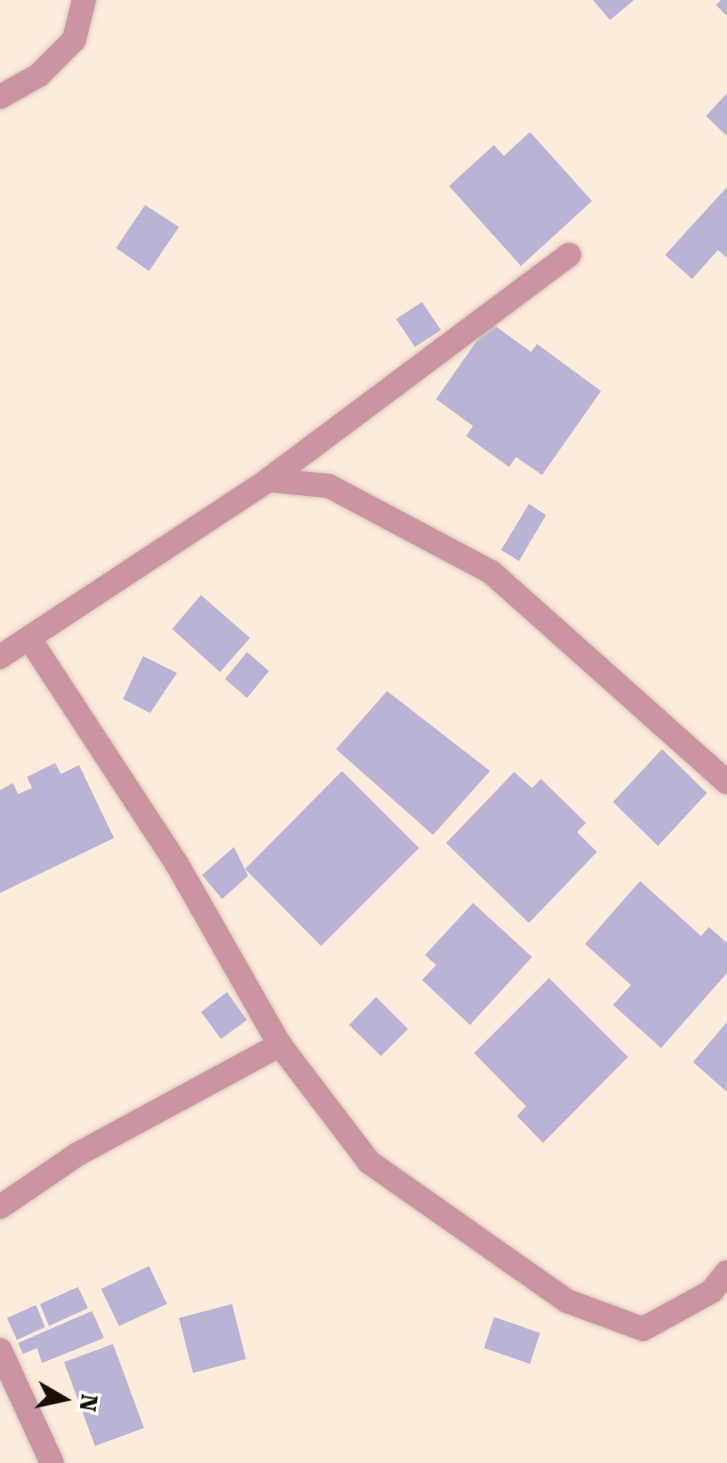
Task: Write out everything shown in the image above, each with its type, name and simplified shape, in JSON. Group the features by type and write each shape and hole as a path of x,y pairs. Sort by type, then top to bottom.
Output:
{"street":[{"path":"0,97 39,75 74,40 84,0"},
{"path":"0,657 31,641 268,480 569,255"},
{"path":"268,480 329,486 491,572 727,782"},
{"path":"31,641 185,877 280,1045 369,1162 567,1301 643,1329 722,1287"},
{"path":"0,1207 78,1154 280,1045"},
{"path":"0,1350 52,1463"}],"building":[{"path":"593,0 634,0 610,20"},
{"path":"721,0 727,0 727,16 716,5"},
{"path":"727,93 727,136 706,116"},
{"path":"530,132 592,201 521,266 449,186 494,145 504,156"},
{"path":"727,187 727,258 718,250 692,279 665,255"},
{"path":"145,205 179,227 149,271 116,248"},
{"path":"422,302 441,330 415,347 396,319"},
{"path":"490,322 531,352 537,344 601,391 542,475 516,457 509,467 466,436 473,426 436,399"},
{"path":"529,504 546,515 519,561 501,550"},
{"path":"201,595 250,638 220,672 172,629"},
{"path":"247,652 269,671 247,698 225,679"},
{"path":"143,656 177,673 150,713 123,699"},
{"path":"387,691 490,771 433,835 336,749"},
{"path":"662,749 707,793 658,846 613,802"},
{"path":"55,763 61,774 79,765 114,838 0,893 0,790 13,783 18,794 32,788 27,777"},
{"path":"342,771 419,848 321,946 245,869"},
{"path":"514,772 532,788 541,779 586,823 577,832 597,852 529,923 446,843"},
{"path":"234,847 248,876 222,899 202,875"},
{"path":"640,881 701,936 709,927 727,943 727,973 661,1048 613,1005 631,985 585,944"},
{"path":"473,903 532,957 470,1025 422,980 436,965 425,955"},
{"path":"549,978 628,1057 543,1143 517,1116 526,1106 474,1053"},
{"path":"227,992 247,1020 221,1039 201,1012"},
{"path":"376,997 408,1029 381,1056 349,1025"},
{"path":"727,1022 727,1092 693,1062"},
{"path":"149,1266 167,1304 119,1326 101,1289"},
{"path":"78,1287 88,1308 49,1326 40,1304"},
{"path":"232,1304 246,1359 193,1373 179,1318"},
{"path":"36,1305 45,1327 17,1340 7,1318"},
{"path":"92,1311 104,1338 42,1363 37,1348 23,1354 18,1343"},
{"path":"494,1317 540,1333 530,1364 484,1348"},
{"path":"113,1344 144,1428 95,1446 64,1362"}]}
